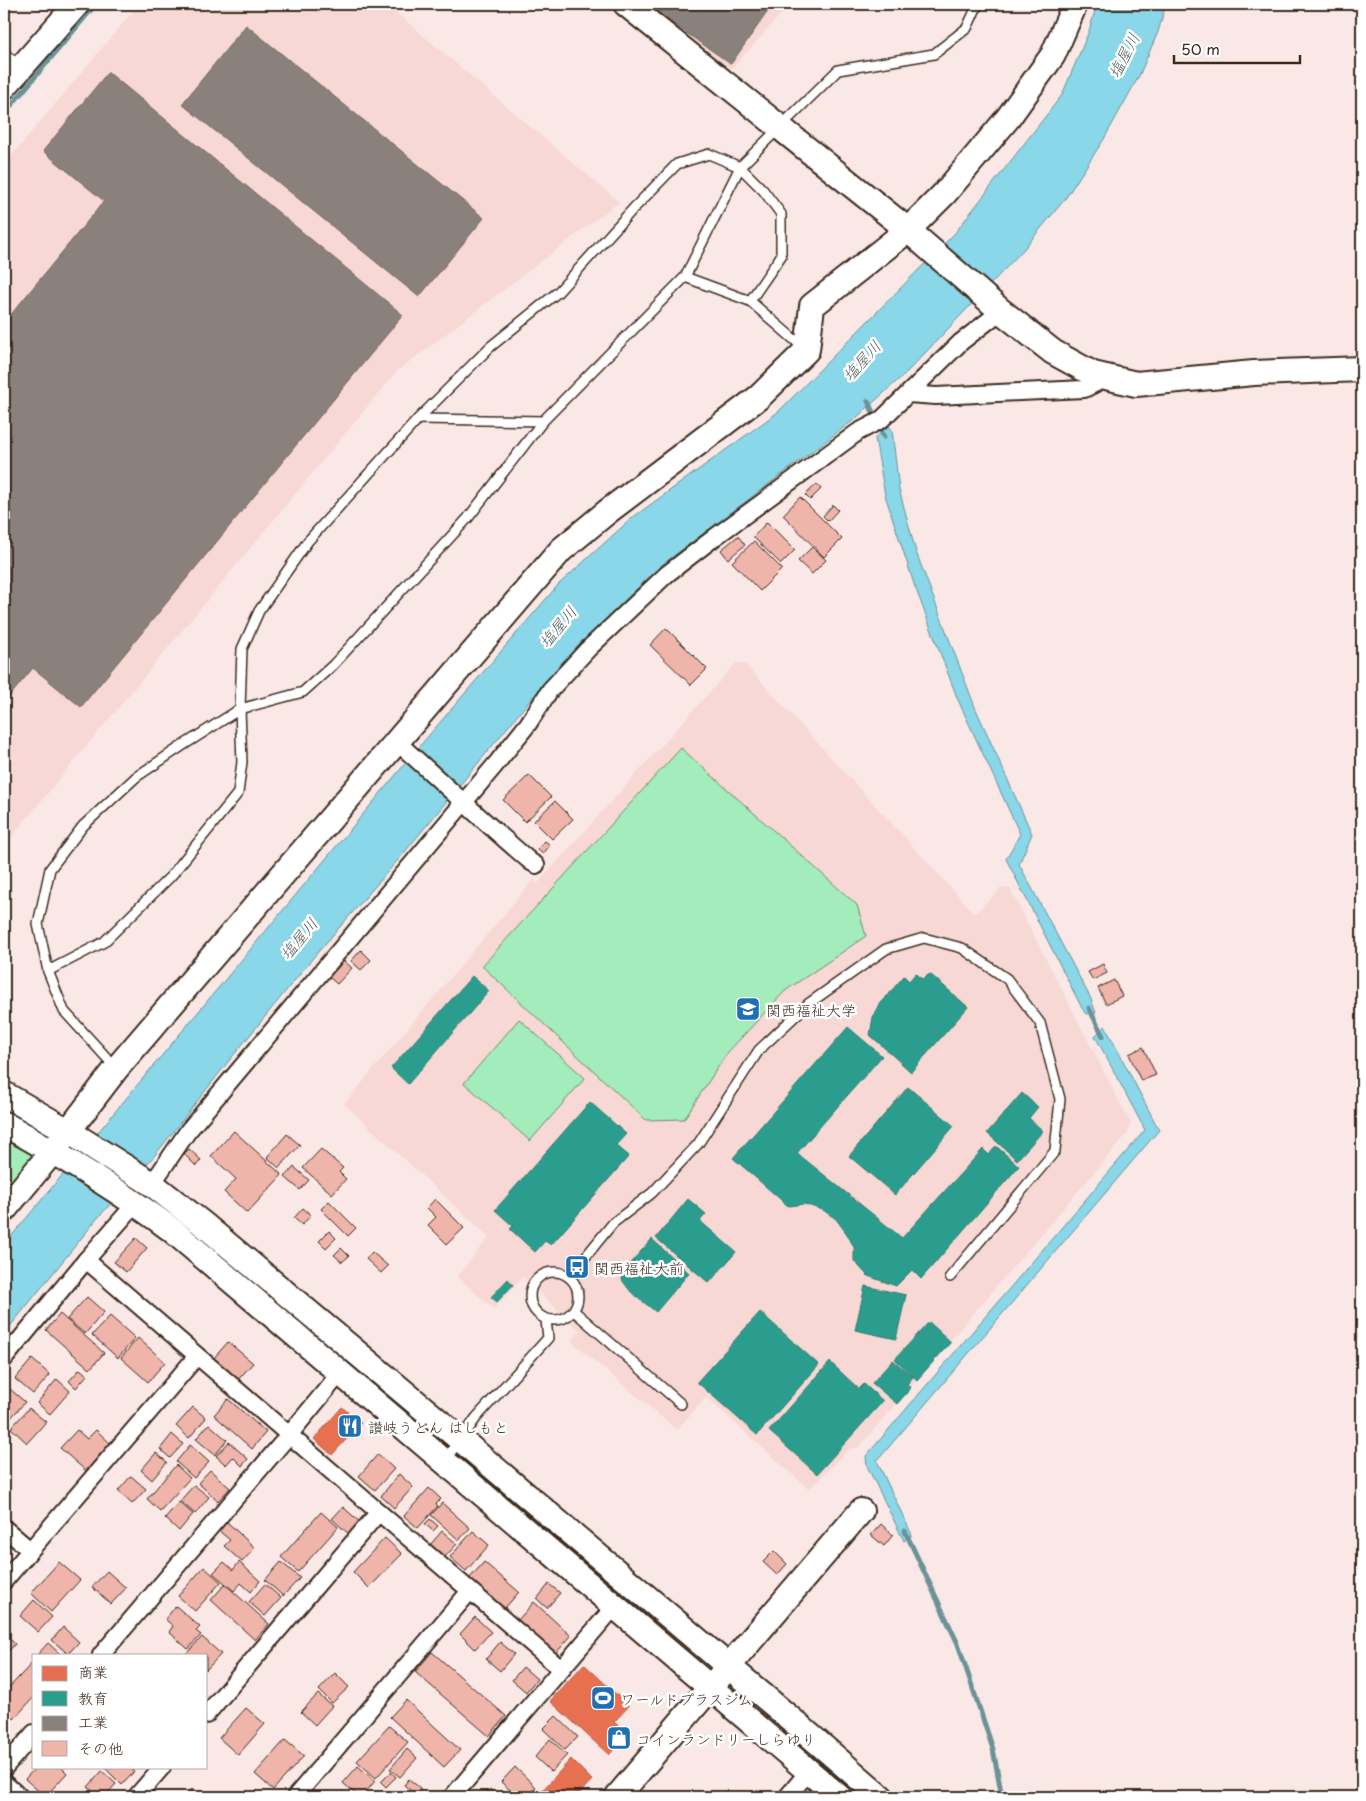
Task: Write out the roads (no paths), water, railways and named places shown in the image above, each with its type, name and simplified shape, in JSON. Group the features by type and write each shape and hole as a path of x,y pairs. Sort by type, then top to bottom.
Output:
{"street":[{"path":"4,87 12,60 77,4"},
{"path":"626,4 908,230 997,307 1053,352 1093,374 1136,384 1254,373 1362,369"},
{"path":"4,1210 53,1151 116,1068 561,550 607,512 759,397 807,350 812,306 908,230 945,193 1008,118 1053,56 1075,4"},
{"path":"152,1184 188,1131 464,802 528,724 550,690 588,649 667,574 858,432 881,420 997,307"},
{"path":"908,394 936,396 1084,389 1108,377"},
{"path":"396,742 490,827 530,862 536,865"},
{"path":"4,1094 68,1131 152,1184 262,1272 881,1797"},
{"path":"4,1124 53,1151 136,1203 172,1230 839,1797"},
{"path":"4,1359 136,1203"},
{"path":"86,1260 561,1669"},
{"path":"4,1581 197,1356"},
{"path":"102,1654 341,1372"},
{"path":"617,1797 861,1511"},
{"path":"208,1713 379,1512"},
{"path":"4,1528 30,1550"},
{"path":"295,1797 470,1591"},
{"path":"452,1797 615,1606"},
{"path":"4,1768 32,1735"},
{"path":"136,1797 161,1768"},
{"path":"787,1797 809,1771"},
{"path":"4,1783 20,1797"}],"lane":[{"path":"116,1068 64,1011 48,971 38,924 50,869 83,826 136,777 240,709 303,692 333,665 468,518 543,421 685,277 740,167 838,70 934,54 967,28 978,4"},
{"path":"48,971 104,942 171,876 238,793 242,762 240,709 242,649 258,611 308,541 418,419 490,346 558,292 633,209 677,164 709,154 740,167 763,190 781,214 781,256 750,301"},
{"path":"685,277 750,301 807,350"},
{"path":"418,419 543,421"},
{"path":"569,1277 614,1222 652,1193 676,1170 698,1144 759,1050 808,1004 886,949 924,938 962,948 1007,979 1040,1023 1060,1099 1055,1151 950,1277"},
{"path":"550,1272 559,1272 569,1277 577,1287 579,1295 578,1304 574,1311 562,1320 546,1320 534,1310 531,1303 532,1287 536,1280 550,1272"},
{"path":"574,1311 681,1404"},
{"path":"444,1460 476,1418 548,1338 546,1320"}],"water":[{"name":"塩屋川","path":"1097,4 1166,4 1158,32 1139,76 1104,139 1065,199 1023,250 906,373 855,419 659,567 570,654 404,853 312,959 155,1155 96,1220 4,1334 4,1245 424,741 558,585 632,518 778,412 954,234 1062,95 1089,31"},
{"path":"889,426 892,430 899,489 916,552 975,707 1032,834 1019,864 1091,999 1096,1013 1086,1014 1083,1010 1006,859 1020,834 958,700 914,584 885,495 875,438"},
{"path":"1105,1026 1159,1130 877,1461 912,1535 904,1541 867,1466 866,1456 1145,1130 1095,1036"}],"waterway":[{"path":"4,114 96,4"},
{"path":"868,401 884,437"},
{"path":"1089,1008 1103,1036"},
{"path":"905,1531 958,1644 993,1749 1002,1797"}],"place":[{"name":"関西福祉大学","path":"748,1009"},
{"name":"関西福祉大前","path":"577,1267"},
{"name":"讃岐うどん はしもと","path":"350,1426"},
{"name":"ワールドプラスジム","path":"603,1698"},
{"name":"コインランドリーしらゆり","path":"619,1738"}]}
